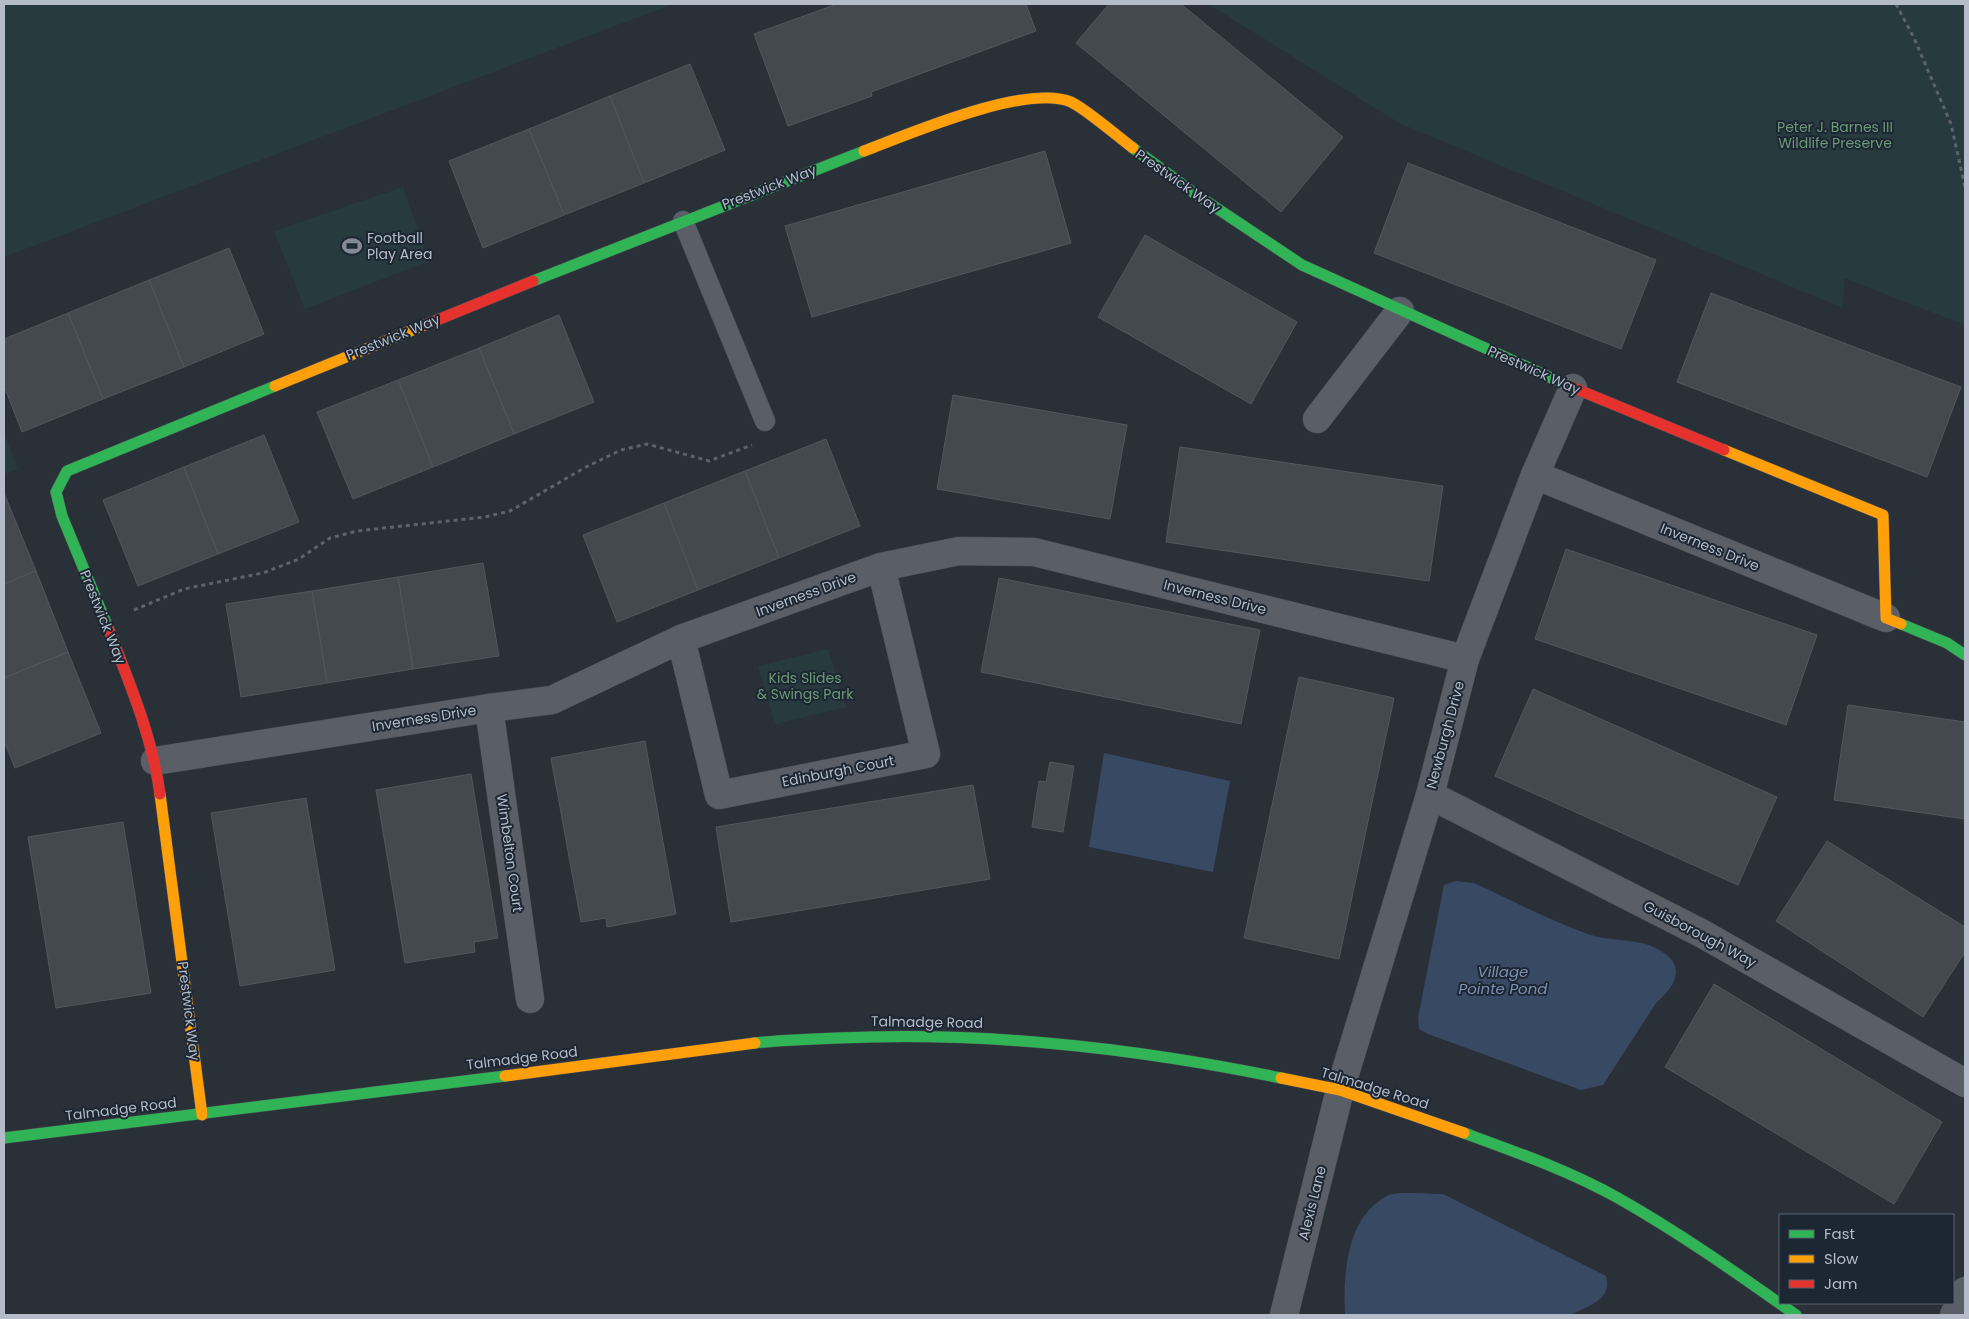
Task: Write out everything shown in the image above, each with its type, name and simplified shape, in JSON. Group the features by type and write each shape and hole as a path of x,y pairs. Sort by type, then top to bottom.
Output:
{"street":[{"name":"Prestwick Way","path":"202,1115 155,761 146,727 106,622 62,516 56,492 67,471 683,221 939,122 1009,103 1048,97 1071,102 1194,193 1302,265 1573,388 1883,515 1886,618"},
{"path":"1317,419 1400,311"},
{"name":"Newburgh Drive","path":"1340,1090 1430,795 1465,659 1536,475 1573,388"},
{"name":"Inverness Drive","path":"1536,475 1886,618"},
{"name":"Inverness Drive","path":"155,761 490,708 552,700 681,639 881,567 959,551 1034,552 1465,659"},
{"name":"Edinburgh Court","path":"681,639 719,795 926,754 881,567"},
{"path":"1886,618 1947,643 1965,655"},
{"name":"Wimbelton Court","path":"490,708 530,999"},
{"name":"Guisborough Way","path":"1430,795 1701,933 1965,1083"},
{"name":"Talmadge Road","path":"4,1138 202,1115 772,1041 897,1035 1006,1038 1208,1063 1340,1090 1522,1154 1616,1197 1685,1238 1779,1303"},
{"name":"Alexis Lane","path":"1284,1315 1340,1090"},
{"path":"1954,1315 1965,1291"},
{"name":"Talmadge Road","path":"1780,1304 1796,1315"}],"lane":[{"path":"683,221 764,421"}],"path":[{"path":"1896,4 1914,38 1951,124 1965,187"},
{"path":"106,622 184,589 272,569 299,559 330,538 357,531 485,517 510,511 586,467 621,450 648,444 709,461 772,436 764,421"}],"green space":[{"path":"4,4 673,4 4,257"},
{"name":"Peter J. Barnes III Wildlife Preserve","path":"1208,4 1965,4 1965,325 1844,278 1843,308 1399,123"},
{"name":"Football Play Area","path":"403,187 429,261 305,309 274,231"},
{"path":"4,433 18,469 4,474"},
{"name":"Kids Slides & Swings Park","path":"828,649 846,707 775,724 758,666"}],"water":[{"path":"1104,753 1230,781 1213,872 1089,847"},
{"name":"Village Pointe Pond","path":"1455,881 1474,883 1543,916 1585,933 1649,945 1659,949 1673,962 1676,968 1676,975 1671,987 1656,1003 1603,1085 1581,1090 1428,1034 1419,1029 1418,1018 1444,885"},
{"path":"1407,1193 1443,1194 1606,1276 1606,1291 1597,1302 1570,1315 1345,1315 1345,1282 1350,1248 1356,1231 1364,1217 1375,1205 1389,1195"}],"building":[{"path":"837,4 1026,4 1036,31 871,92 872,96 788,126 754,34"},
{"path":"1109,4 1181,4 1343,137 1281,212 1076,43"},
{"path":"690,64 725,150 644,183 610,96"},
{"path":"610,96 644,183 564,215 529,129"},
{"path":"529,129 564,215 483,248 449,161"},
{"path":"1045,151 1071,243 812,317 785,226"},
{"path":"1408,163 1656,260 1621,349 1374,253"},
{"path":"1145,235 1297,322 1251,404 1098,317"},
{"path":"229,248 264,334 184,367 149,280"},
{"path":"149,280 184,367 103,399 68,313"},
{"path":"1711,293 1961,387 1927,477 1677,382"},
{"path":"68,313 103,399 22,432 4,386 4,339"},
{"path":"559,315 594,402 514,434 479,348"},
{"path":"479,348 514,434 433,467 398,380"},
{"path":"398,380 433,467 353,499 317,412"},
{"path":"953,395 1127,425 1110,519 937,489"},
{"path":"264,435 299,522 218,554 184,467"},
{"path":"826,439 860,526 779,558 745,471"},
{"path":"1180,447 1443,486 1429,581 1166,542"},
{"path":"184,467 218,554 138,586 103,500"},
{"path":"745,471 779,558 698,590 664,503"},
{"path":"4,493 36,571 4,584"},
{"path":"664,503 698,590 617,622 583,535"},
{"path":"1566,549 1817,635 1786,725 1535,639"},
{"path":"483,563 499,656 413,669 398,577"},
{"path":"36,571 68,652 4,678 4,584"},
{"path":"398,577 413,669 327,683 312,591"},
{"path":"999,578 1260,630 1241,724 981,672"},
{"path":"312,591 327,683 241,697 226,604"},
{"path":"68,652 101,733 15,768 4,741 4,678"},
{"path":"1299,677 1394,698 1339,959 1244,938"},
{"path":"1533,689 1777,797 1738,885 1495,776"},
{"path":"1848,705 1965,722 1965,819 1834,800"},
{"path":"645,741 676,914 607,927 606,918 581,922 551,758"},
{"path":"1050,762 1074,766 1063,832 1032,827 1039,781 1046,782"},
{"path":"471,774 498,938 474,942 475,952 405,963 376,790"},
{"path":"973,785 990,879 731,922 716,827"},
{"path":"306,798 335,970 240,986 211,813"},
{"path":"123,822 151,993 56,1008 28,837"},
{"path":"1827,841 1965,927 1965,952 1923,1017 1776,921"},
{"path":"1714,984 1942,1122 1894,1204 1665,1067"}],"traffic: fast":[{"path":"1133,148 1194,193 1302,265 1569,386"},
{"path":"533,281 864,151"},
{"path":"109,630 62,516 56,492 67,471 275,386"},
{"path":"1901,624 1947,643 1965,655"},
{"path":"755,1043 894,1036 1005,1040 1116,1050 1226,1067 1281,1078"},
{"path":"4,1138 505,1076"},
{"path":"1464,1133 1523,1155 1600,1188 1641,1211 1731,1269 1779,1303"},
{"path":"1780,1304 1796,1315"}],"traffic: slow":[{"path":"864,151 968,113 1026,99 1051,98 1077,105 1133,148"},
{"path":"275,386 425,325"},
{"path":"1724,450 1883,515 1886,618 1901,624"},
{"path":"160,794 202,1115"},
{"path":"505,1076 755,1043"},
{"path":"1281,1078 1340,1090 1464,1133"}],"traffic: jam":[{"path":"425,325 533,281"},
{"path":"1569,386 1724,450"},
{"path":"109,630 146,731 160,794"}],"place":[{"name":"Football Play Area","path":"352,246"}]}
